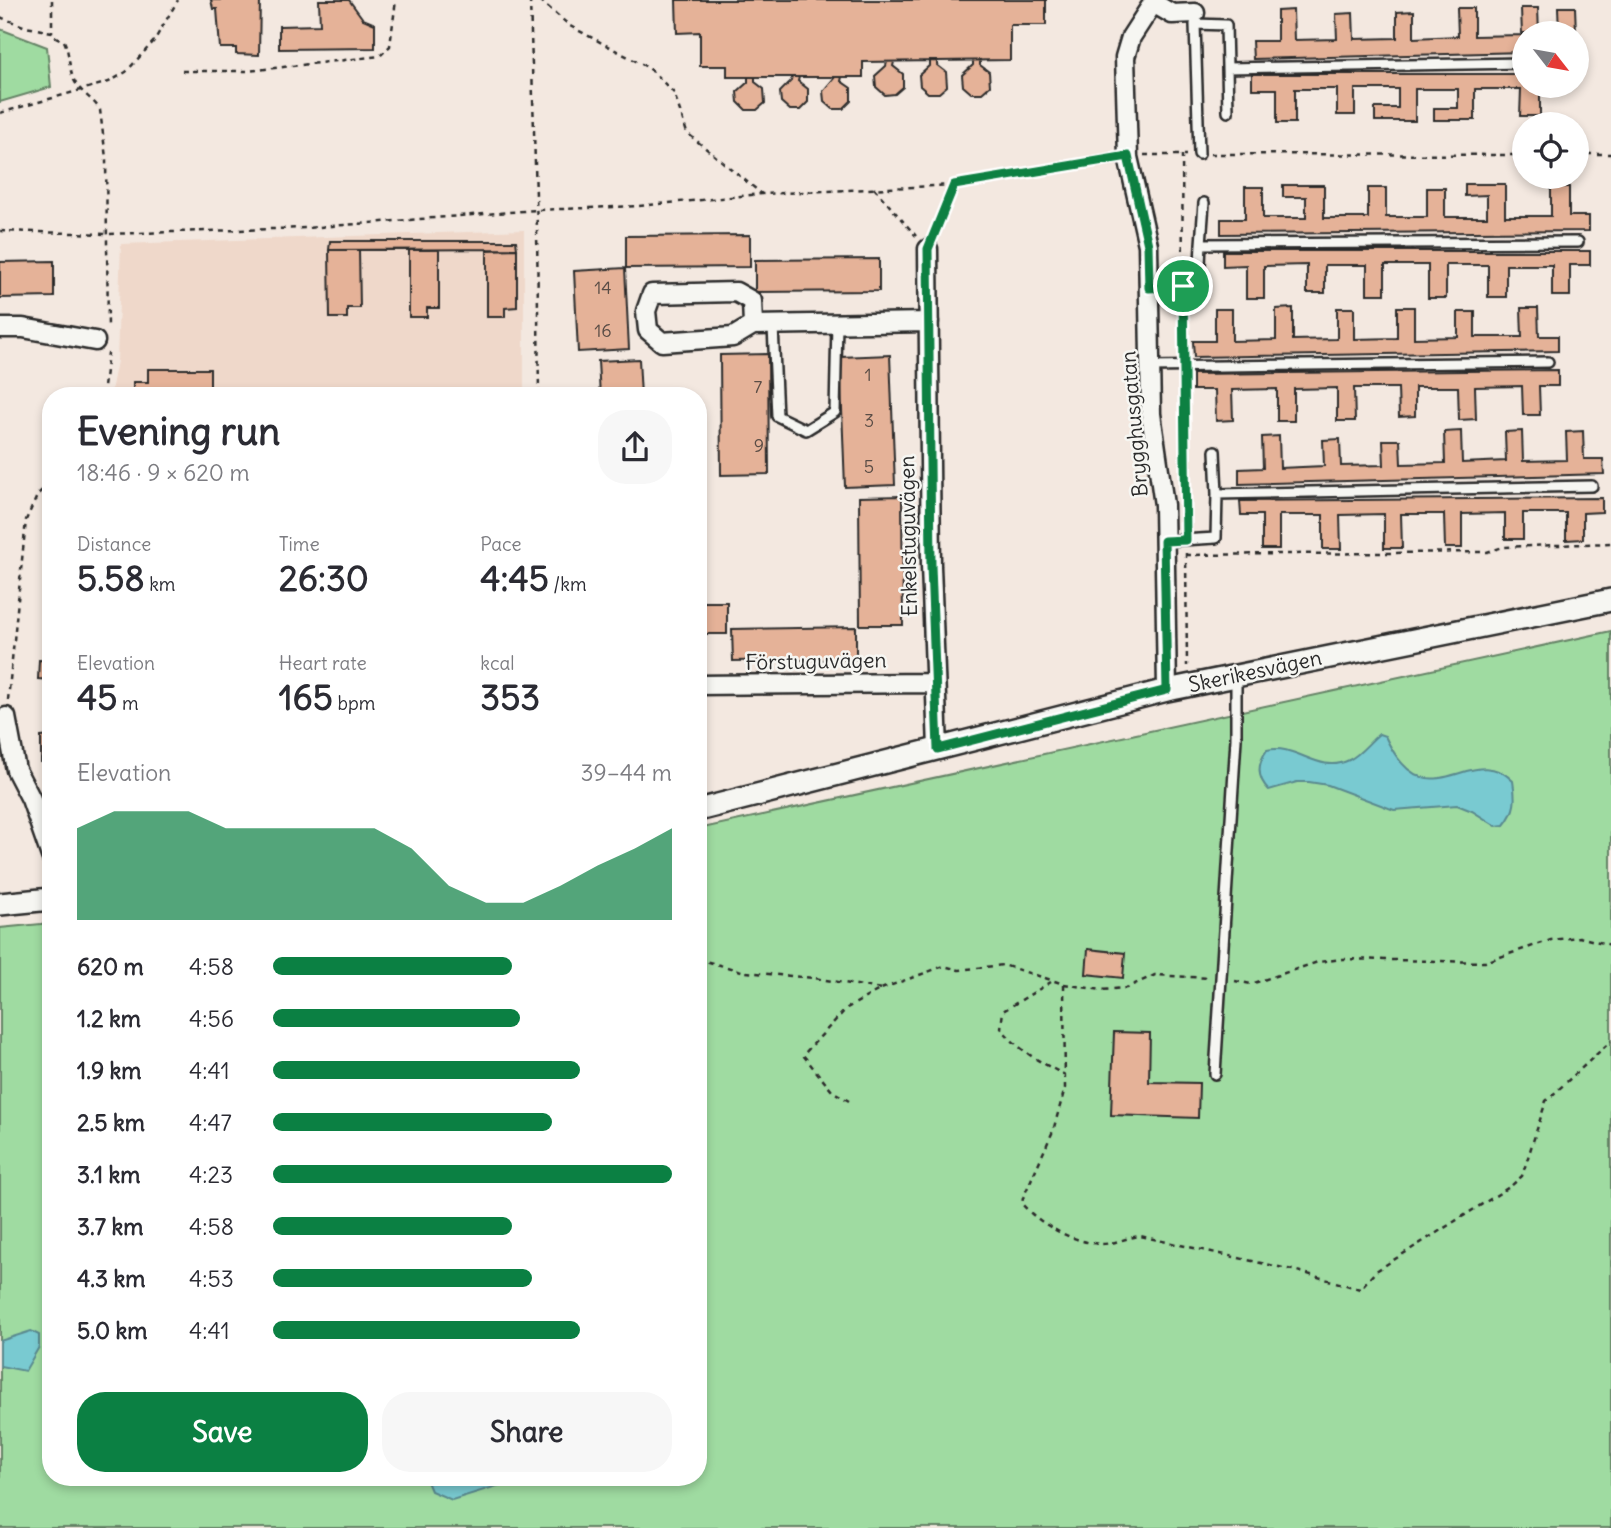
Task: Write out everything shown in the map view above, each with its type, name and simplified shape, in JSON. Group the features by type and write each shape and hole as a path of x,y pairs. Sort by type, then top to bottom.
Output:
{"street":[{"path":"1155,2 1172,14 1195,12"},
{"name":"Brygghusgatan","path":"1155,2 1131,37 1125,57 1128,156 1148,245 1152,414 1164,505 1167,690"},
{"name":"Enkelstuguvägen","path":"928,249 933,683 938,749"},
{"path":"753,325 752,301 736,292 652,294 646,311 648,330 662,342 733,337 753,325 929,322"},
{"path":"0,328 23,328 104,339"},
{"name":"Skerikesvägen","path":"707,808 1167,690 1611,600"},
{"name":"Förstuguvägen","path":"707,685 933,683"},
{"path":"6,717 16,770 31,799 42,830"},
{"path":"0,904 42,900"}],"lane":[{"path":"1199,155 1195,12 1226,24 1228,112"},
{"path":"1227,68 1512,63"},
{"path":"1149,288 1199,285 1204,203"},
{"path":"1201,244 1578,242"},
{"path":"773,326 777,416 806,430 835,412 837,323"},
{"path":"1150,367 1548,362"},
{"path":"1164,541 1216,538 1215,452"},
{"path":"1217,494 1592,486"},
{"path":"1215,1074 1236,739 1237,674"}],"path":[{"path":"52,0 52,32"},
{"path":"0,113 109,82 126,72 153,41 178,0"},
{"path":"182,71 248,71 380,56 390,46 396,0"},
{"path":"530,0 539,387"},
{"path":"540,0 570,26 649,68 674,93 687,133 762,194"},
{"path":"0,17 52,32 66,46 69,67 79,89 96,103 104,132 107,234 104,339 108,365 104,387"},
{"path":"1212,154 1512,155"},
{"path":"1589,154 1611,154"},
{"path":"0,231 107,234 306,228 536,210 639,206 762,194 954,185 1128,156 1182,155 1186,555 1487,552 1503,547 1611,543"},
{"path":"874,188 928,249 954,185"},
{"path":"6,717 26,520 42,490"},
{"path":"849,1101 832,1091 803,1055 847,1008 881,989 944,966 959,970 1003,965 1064,984 1101,990 1126,988 1155,975 1219,978 1251,985 1318,962 1343,959 1485,962 1518,950 1579,937 1611,946"},
{"path":"707,961 745,972 814,978 881,989"},
{"path":"1053,981 1003,1011 1001,1028 1023,1052 1065,1075"},
{"path":"1064,984 1065,1088 1053,1130 1023,1198 1023,1205 1035,1219 1083,1241 1105,1244 1124,1237 1140,1236 1297,1271 1360,1289 1376,1271 1511,1186 1522,1176 1546,1101 1611,1041"}],"shaded area":[{"path":"524,230 524,387 112,387 117,361 121,244"}],"green space":[{"path":"0,29 47,47 51,87 0,102"},
{"path":"1611,631 1611,1528 0,1528 0,928 42,924 42,1486 707,1486 707,827"}],"water":[{"path":"1379,734 1385,736 1401,762 1417,775 1433,778 1481,768 1497,770 1513,781 1514,804 1508,820 1504,825 1496,826 1457,805 1394,810 1328,785 1309,782 1297,782 1269,790 1260,776 1261,760 1267,750 1278,749 1318,762 1338,764 1353,758"},
{"path":"31,1331 39,1335 39,1347 25,1371 0,1366 0,1341"},
{"path":"429,1486 497,1486 452,1500 431,1491"}],"building":[{"path":"211,0 260,0 259,55 236,54 236,48 220,48 217,9 213,9"},
{"path":"319,0 349,0 363,19 375,24 375,48 279,49 279,26 320,25"},
{"path":"676,0 1046,0 1046,25 1010,25 1010,60 863,62 863,77 727,77 727,66 700,66 700,32 677,33"},
{"path":"1558,7 1575,7 1576,21 1559,21"},
{"path":"1457,8 1474,8 1474,36 1512,35 1512,52 1253,59 1252,41 1277,41 1277,11 1293,10 1294,40 1337,39 1336,14 1353,13 1354,39 1397,38 1397,12 1414,11 1414,38 1458,36"},
{"path":"1521,8 1538,8 1539,21 1521,21"},
{"path":"930,60 937,60 937,65 946,72 947,86 939,93 928,93 920,86 919,75 930,65"},
{"path":"980,60 980,65 989,72 990,86 982,93 971,93 963,86 962,75 973,65 973,61"},
{"path":"887,62 894,62 893,66 903,74 903,87 895,94 885,95 876,87 875,76"},
{"path":"1252,74 1512,74 1512,89 1475,89 1475,120 1434,120 1434,108 1458,108 1458,89 1415,89 1415,121 1375,121 1375,108 1398,108 1398,89 1355,89 1355,115 1337,115 1337,89 1295,89 1295,123 1277,123 1277,89 1252,89"},
{"path":"748,77 755,77 755,82 764,89 765,103 757,110 746,110 738,102 737,92 748,82"},
{"path":"792,77 799,77 798,81 808,89 808,102 800,110 790,110 781,102 780,92"},
{"path":"835,77 842,77 841,81 851,88 851,101 843,109 833,109 824,101 823,91"},
{"path":"1521,98 1540,98 1540,112 1520,112"},
{"path":"1465,184 1505,184 1505,216 1551,216 1551,189 1569,189 1569,216 1589,216 1589,231 1221,234 1221,219 1245,219 1245,187 1263,187 1263,218 1306,218 1306,197 1283,197 1283,185 1324,185 1324,218 1368,218 1368,188 1386,188 1386,217 1427,217 1427,188 1445,188 1445,217 1487,217 1487,195 1465,196"},
{"path":"750,235 750,267 626,268 626,236"},
{"path":"330,241 516,241 517,249 329,250"},
{"path":"517,249 517,307 505,308 505,317 487,317 487,250"},
{"path":"329,250 359,250 360,308 347,308 347,318 330,318"},
{"path":"409,250 439,250 439,308 427,308 427,317 409,317"},
{"path":"1223,251 1590,251 1590,265 1570,265 1570,296 1552,296 1552,265 1506,265 1506,297 1488,297 1488,265 1446,265 1446,298 1428,298 1428,265 1385,265 1385,294 1367,294 1367,265 1325,265 1325,293 1307,293 1307,265 1264,266 1264,298 1246,298 1246,265 1223,266"},
{"path":"879,259 879,291 755,292 755,260"},
{"path":"54,261 54,297 0,298 0,262"},
{"path":"625,268 629,349 578,352 574,271"},
{"path":"1397,307 1414,307 1414,338 1458,337 1458,312 1475,312 1475,337 1522,337 1521,308 1538,308 1539,336 1558,336 1558,351 1194,357 1193,341 1215,341 1215,309 1232,309 1232,341 1276,340 1276,309 1293,308 1293,340 1337,339 1337,308 1354,308 1354,339 1397,338"},
{"path":"768,354 769,474 721,475 720,355"},
{"path":"890,355 895,485 845,487 840,357"},
{"path":"639,359 641,387 599,387 598,361"},
{"path":"148,369 210,369 210,387 133,387 133,382 148,382"},
{"path":"1558,370 1558,386 1539,386 1540,415 1523,415 1522,386 1475,387 1476,419 1459,420 1458,387 1415,387 1415,416 1399,417 1398,388 1354,388 1355,421 1337,421 1337,388 1294,389 1294,421 1277,421 1277,389 1232,390 1233,420 1216,421 1215,390 1193,390 1193,374"},
{"path":"1461,431 1462,463 1506,461 1505,432 1522,431 1523,461 1567,460 1566,432 1583,431 1584,459 1603,459 1604,474 1239,484 1239,469 1263,468 1262,437 1279,436 1280,468 1324,466 1323,440 1340,439 1341,466 1384,465 1383,440 1400,440 1401,464 1445,463 1444,432"},
{"path":"902,496 903,625 860,625 859,497"},
{"path":"1602,498 1602,512 1583,513 1583,539 1566,540 1566,513 1523,513 1523,539 1505,539 1505,513 1462,514 1462,548 1445,548 1444,514 1401,514 1402,548 1384,548 1384,514 1340,515 1341,549 1323,549 1323,515 1279,515 1279,549 1262,549 1262,515 1241,515 1240,501"},
{"path":"707,602 727,602 727,634 707,634"},
{"path":"856,627 856,659 733,661 732,629"},
{"path":"39,660 42,660 42,679 38,679"},
{"path":"1088,949 1125,953 1123,978 1086,974"},
{"path":"1114,1032 1150,1033 1149,1082 1199,1083 1198,1118 1111,1115"}],"route":[{"path":"1128,156 1148,245 1149,288 1183,286 1186,540 1164,541 1167,690 938,749 933,683 928,249 954,185 1128,156"}]}
